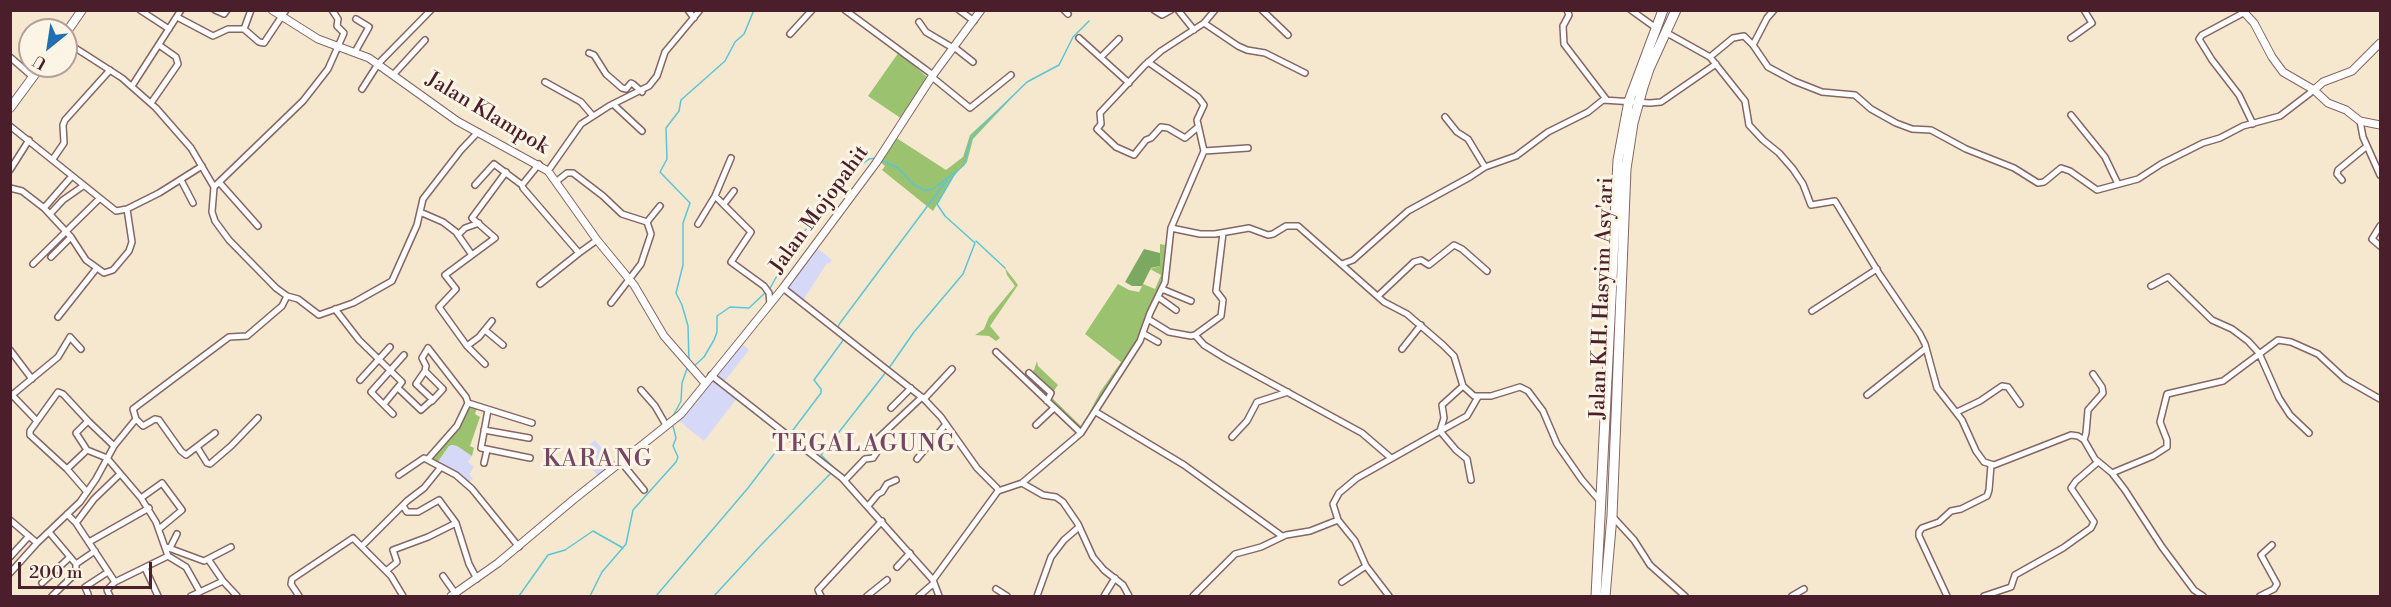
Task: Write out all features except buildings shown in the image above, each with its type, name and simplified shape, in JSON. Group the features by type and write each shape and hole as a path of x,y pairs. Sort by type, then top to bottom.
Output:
{"highway":[{"name":"Jalan K.H. Hasyim Asy'ari","path":"1596,597 1616,179 1633,102 1663,10"},
{"name":"Jalan K.H. Hasyim Asy'ari","path":"1605,597 1612,516 1618,387 1624,185 1633,102 1676,10"},
{"path":"1606,369 1607,375 1611,376 1614,326 1620,316"},
{"path":"1603,433 1609,426 1613,381 1618,387"}],"main road":[{"path":"10,108 32,78"}],"street":[{"path":"140,10 169,29"},
{"path":"132,86 181,10"},
{"path":"214,10 224,14 227,10"},
{"path":"244,29 251,10"},
{"name":"Jalan Klampok","path":"272,10 284,14 318,39 355,52 378,64 447,114 548,171 597,240 630,279 664,336 705,383"},
{"path":"332,10 338,19 337,26 344,33 328,69 303,101 217,184 212,212 221,230 258,272 287,296 298,299 317,315 353,303 392,281 415,230 423,199 478,132"},
{"path":"362,89 378,64 431,10"},
{"path":"688,10 694,18"},
{"path":"548,171 576,129 613,104 642,92 653,82 665,52 700,10"},
{"path":"790,33 812,10"},
{"path":"845,10 970,108 1011,75"},
{"path":"959,10 974,21"},
{"name":"Jalan Mojopahit","path":"453,595 519,547 573,500 670,423 783,288 876,163 932,76 981,10"},
{"path":"1154,10 1162,15 1171,10"},
{"path":"1178,10 1194,30"},
{"path":"1198,127 1185,138 1168,128 1161,128 1146,140 1134,155 1116,147 1098,131 1101,122 1100,114 1148,62 1204,23 1215,10"},
{"path":"1262,10 1288,35"},
{"path":"1567,10 1569,15 1563,26 1564,44 1606,99"},
{"path":"1631,10 1656,28"},
{"path":"1753,45 1767,18 1774,10"},
{"path":"2071,38 2092,22 2084,10"},
{"path":"2253,123 2239,95 2199,39 2202,35 2244,11 2254,22 2281,70 2314,90 2328,103 2346,110 2360,121 2380,125"},
{"path":"177,16 213,36 228,29 244,29 259,42 264,43 267,42 284,14"},
{"path":"355,52 369,27 356,19"},
{"path":"919,22 926,32 973,62"},
{"path":"1204,23 1238,46 1247,50 1265,52 1305,73"},
{"path":"1667,33 1710,57 1716,64 1744,101 1749,125 1786,161 1803,184 1809,203 1813,205 1835,201 1920,334 1937,388 1957,412 1976,452 1984,462 1992,465 2071,435 2078,436 2084,440 2098,462 2112,473 2190,585 2203,597"},
{"path":"1710,57 1737,36 1744,36 1768,67 1779,75 1817,90 1855,95 1871,110 1896,123 1912,129 1931,130 1966,149 2014,168 2038,183 2044,182 2061,168 2097,190 2138,179 2161,164 2203,143 2253,123 2280,116 2323,82 2352,71 2380,43"},
{"path":"1079,38 1129,83"},
{"path":"1101,57 1119,39"},
{"path":"393,75 425,40"},
{"path":"152,103 178,64 176,57 159,45"},
{"path":"78,50 110,70 152,103 191,148 217,184 258,226"},
{"path":"588,53 594,55 606,74 622,88 626,89 631,83 642,92"},
{"path":"919,597 998,490 1022,483 1081,434 1144,334 1166,278 1171,228 1204,151 1197,120 1204,105 1202,100 1148,62"},
{"path":"1342,264 1353,260 1408,211 1485,167 1516,156 1548,132 1588,112 1606,99 1661,102 1716,64"},
{"path":"53,159 64,143 65,120 110,70"},
{"path":"545,82 581,102 593,116"},
{"path":"613,104 642,131"},
{"path":"2071,115 2105,157 2118,184"},
{"path":"1445,117 1457,132 1468,139 1485,167"},
{"path":"2360,121 2367,146 2380,175"},
{"path":"10,126 116,211 127,209 202,166"},
{"path":"10,170 29,140"},
{"path":"2342,180 2337,174 2338,170 2367,146"},
{"path":"1204,151 1248,148"},
{"path":"698,224 715,196 731,158"},
{"path":"475,185 494,164 522,184 522,188 579,253"},
{"path":"522,184 539,164"},
{"path":"485,364 467,346 439,307 456,289 445,275 495,238 472,218 506,172"},
{"path":"557,181 567,173 573,173 622,214 648,222"},
{"path":"44,208 72,176"},
{"path":"181,180 194,203"},
{"path":"50,214 63,200 83,186"},
{"path":"10,188 22,191 44,208 71,237 86,260 104,273 110,272 129,251 132,242 127,209"},
{"path":"724,204 734,191"},
{"path":"715,196 751,232 731,262 768,291 770,304"},
{"path":"33,264 99,199"},
{"path":"648,222 660,206"},
{"path":"420,212 443,222 458,235 472,255"},
{"path":"611,303 640,264 651,234 648,222"},
{"path":"458,235 465,228 479,223"},
{"path":"1171,228 1200,234 1223,233 1249,228 1263,234 1273,234 1286,226 1295,225 1390,306 1407,314 1421,325 1454,356 1463,386 1478,397 1525,388 1543,411 1557,444 1599,501"},
{"path":"2380,226 2372,239 2380,246"},
{"path":"1148,319 1169,332 1195,335 1217,320 1223,309 1223,300 1216,291 1223,233"},
{"path":"51,257 71,237"},
{"path":"540,284 597,240"},
{"path":"1378,296 1414,262 1421,260 1429,265 1454,245 1462,249 1487,271"},
{"path":"58,317 96,269"},
{"path":"1812,311 1877,269"},
{"path":"2151,286 2168,277 2212,320 2242,335 2259,353 2279,398 2290,415 2308,433"},
{"path":"783,288 923,398 946,424 977,468 998,490"},
{"path":"1162,289 1191,301"},
{"path":"215,433 188,454 184,454 159,420 155,419 143,426 136,419 133,411 229,337 248,336 282,306 287,296"},
{"path":"1158,297 1176,310"},
{"path":"335,309 359,340 402,382 384,404"},
{"path":"467,346 492,321"},
{"path":"1402,350 1421,325"},
{"path":"485,330 503,345"},
{"path":"1144,334 1158,342"},
{"path":"1195,335 1217,354 1362,433 1391,458"},
{"path":"37,421 11,395 60,355 70,337 81,349"},
{"path":"2112,473 2153,456 2167,447 2167,440 2160,422 2167,394 2223,381 2278,340 2286,340 2318,354 2341,376 2380,399"},
{"path":"360,380 390,347"},
{"path":"428,459 457,426 468,403 466,397 428,348 422,358 426,366 425,371 416,384 432,401"},
{"path":"1867,395 1926,348"},
{"path":"10,350 32,379"},
{"path":"996,352 1081,434"},
{"path":"393,414 371,392 404,356"},
{"path":"845,480 864,459 874,457 877,451 872,446 873,443 952,369"},
{"path":"398,388 420,410 443,389 425,371"},
{"path":"1029,373 1051,393 1047,401"},
{"path":"2084,440 2088,410 2103,393 2102,387 2093,374"},
{"path":"711,375 845,480 933,581 939,597"},
{"path":"1440,430 1444,418 1442,405 1463,386"},
{"path":"1957,412 1980,401 2002,386 2008,387 2019,404"},
{"path":"891,408 911,388"},
{"path":"641,390 670,423"},
{"path":"87,492 67,469 30,435 30,431 59,392 114,446"},
{"path":"1232,436 1247,421 1257,402 1288,392"},
{"path":"1389,597 1366,566 1359,546 1338,520 1333,504 1339,493 1357,478 1467,416 1478,397"},
{"path":"468,403 532,423"},
{"path":"1036,425 1054,408"},
{"path":"488,410 481,448 530,458"},
{"path":"1096,412 1184,465 1282,536"},
{"path":"197,447 210,464 231,447 258,418"},
{"path":"10,573 87,492 114,446 136,419"},
{"path":"88,421 76,433 87,450 107,458 149,507 168,548 168,556"},
{"path":"917,459 946,424"},
{"path":"484,430 529,438"},
{"path":"1440,430 1456,450 1467,459 1471,480"},
{"path":"67,469 87,450"},
{"path":"484,463 487,450"},
{"path":"399,476 420,459 428,459 468,484 519,547"},
{"path":"621,462 644,490"},
{"path":"1984,597 2011,587 2015,575 2063,548 2091,528 2092,520 2071,488 2098,462"},
{"path":"1947,597 1918,536 1919,532 1922,528 1939,522 1951,511 1961,509 1987,495 1992,465"},
{"path":"362,546 402,506 424,488 441,467"},
{"path":"76,523 94,499 120,474"},
{"path":"868,506 882,492 886,484 896,480"},
{"path":"141,498 162,483 182,510 159,529"},
{"path":"1022,483 1042,495 1059,499 1071,512 1093,557 1123,585 1129,597"},
{"path":"402,506 407,512 418,512 439,500 456,523 469,564 477,579"},
{"path":"89,542 149,507"},
{"path":"68,514 115,582"},
{"path":"1612,516 1634,540 1650,565 1685,597"},
{"path":"10,520 37,543"},
{"path":"1193,597 1230,557 1240,551 1269,544 1282,536 1310,531 1338,520"},
{"path":"821,597 818,590 882,521"},
{"path":"386,571 397,562 393,550 428,537 456,523"},
{"path":"1037,597 1050,557 1079,527"},
{"path":"49,532 76,564 76,573 52,597"},
{"path":"168,548 177,534"},
{"path":"10,557 29,536"},
{"path":"299,597 291,584 292,579 349,540 355,539 386,571 403,597"},
{"path":"2260,597 2274,589 2277,584 2261,555 2272,546"},
{"path":"168,548 198,560 208,559 231,547"},
{"path":"76,564 95,551"},
{"path":"897,567 910,553"},
{"path":"110,597 107,590 115,582 168,556"},
{"path":"168,556 186,567 200,592"},
{"path":"42,584 70,557"},
{"path":"208,559 237,597"},
{"path":"1342,582 1366,566"},
{"path":"145,568 158,597"},
{"path":"88,594 85,587 108,572"},
{"path":"443,576 453,595"},
{"path":"1104,597 1115,578"},
{"path":"867,597 887,580"},
{"path":"191,597 223,581"},
{"path":"996,589 1007,597"},
{"path":"1792,597 1804,589"}],"shaded area":[{"path":"816,247 832,260 829,264 827,263 802,302 786,287"},
{"path":"741,343 749,350 724,382 714,375"},
{"path":"711,379 737,398 704,441 679,421"},
{"path":"595,440 614,463 598,476 579,453"},
{"path":"449,446 457,446 472,456 468,462 474,467 469,475 473,478 469,483 437,463"}],"green space":[{"path":"899,52 928,78 902,119 868,96"},
{"path":"1020,89 973,139 967,162 954,176 933,211 882,170 885,166 880,162 895,137 946,170 963,157 970,135"},
{"path":"1160,244 1165,245 1162,279 1146,315 1142,333 1082,431 1027,378 1034,370 1037,361 1038,366 1058,385 1050,396 1082,427 1100,392 1121,362 1085,334 1118,284 1139,292 1143,284 1155,289 1161,275 1150,269 1160,266"},
{"path":"1144,249 1160,253 1160,266 1151,268 1142,286 1132,286 1125,282"},
{"path":"1005,268 1018,285 990,326 1000,338 996,341 989,336 975,335 984,329 989,317 1015,286"},
{"path":"469,406 477,408 475,414 480,417 470,446 474,448 472,456 452,445 437,463 433,458"}],"waterway":[{"path":"689,362 688,326 676,293 683,265 683,223 690,203 660,172 667,159 666,128 679,111 681,100 725,61 735,42 744,34 754,10"},
{"path":"881,160 898,168 914,185 924,190 933,189 964,165 970,140 981,127 1027,82 1059,65 1073,37 1089,21"},
{"path":"769,290 778,274 795,257 797,240 813,221 822,204 838,193 841,180 869,159 877,158"},
{"path":"889,368 914,332 963,274 975,243 945,216 937,204 955,173"},
{"path":"847,335 838,327 840,323 947,180"},
{"path":"976,241 1005,268"},
{"path":"694,366 704,357 714,340 717,332 717,316 730,307 749,308 765,293"},
{"path":"790,434 821,393 821,389 814,380 844,339"},
{"path":"672,418 681,401 682,383 688,366"},
{"path":"835,469 821,455 886,372"},
{"path":"590,596 602,572 626,544 633,510 676,462 678,457 673,446 676,438 673,426"},
{"path":"656,596 748,488 787,437"},
{"path":"714,596 831,473"},
{"path":"519,596 548,555 565,550 593,531 623,548"}],"district":[{"name":"TEGALAGUNG","path":"864,445"},
{"name":"KARANG","path":"598,460"}]}
